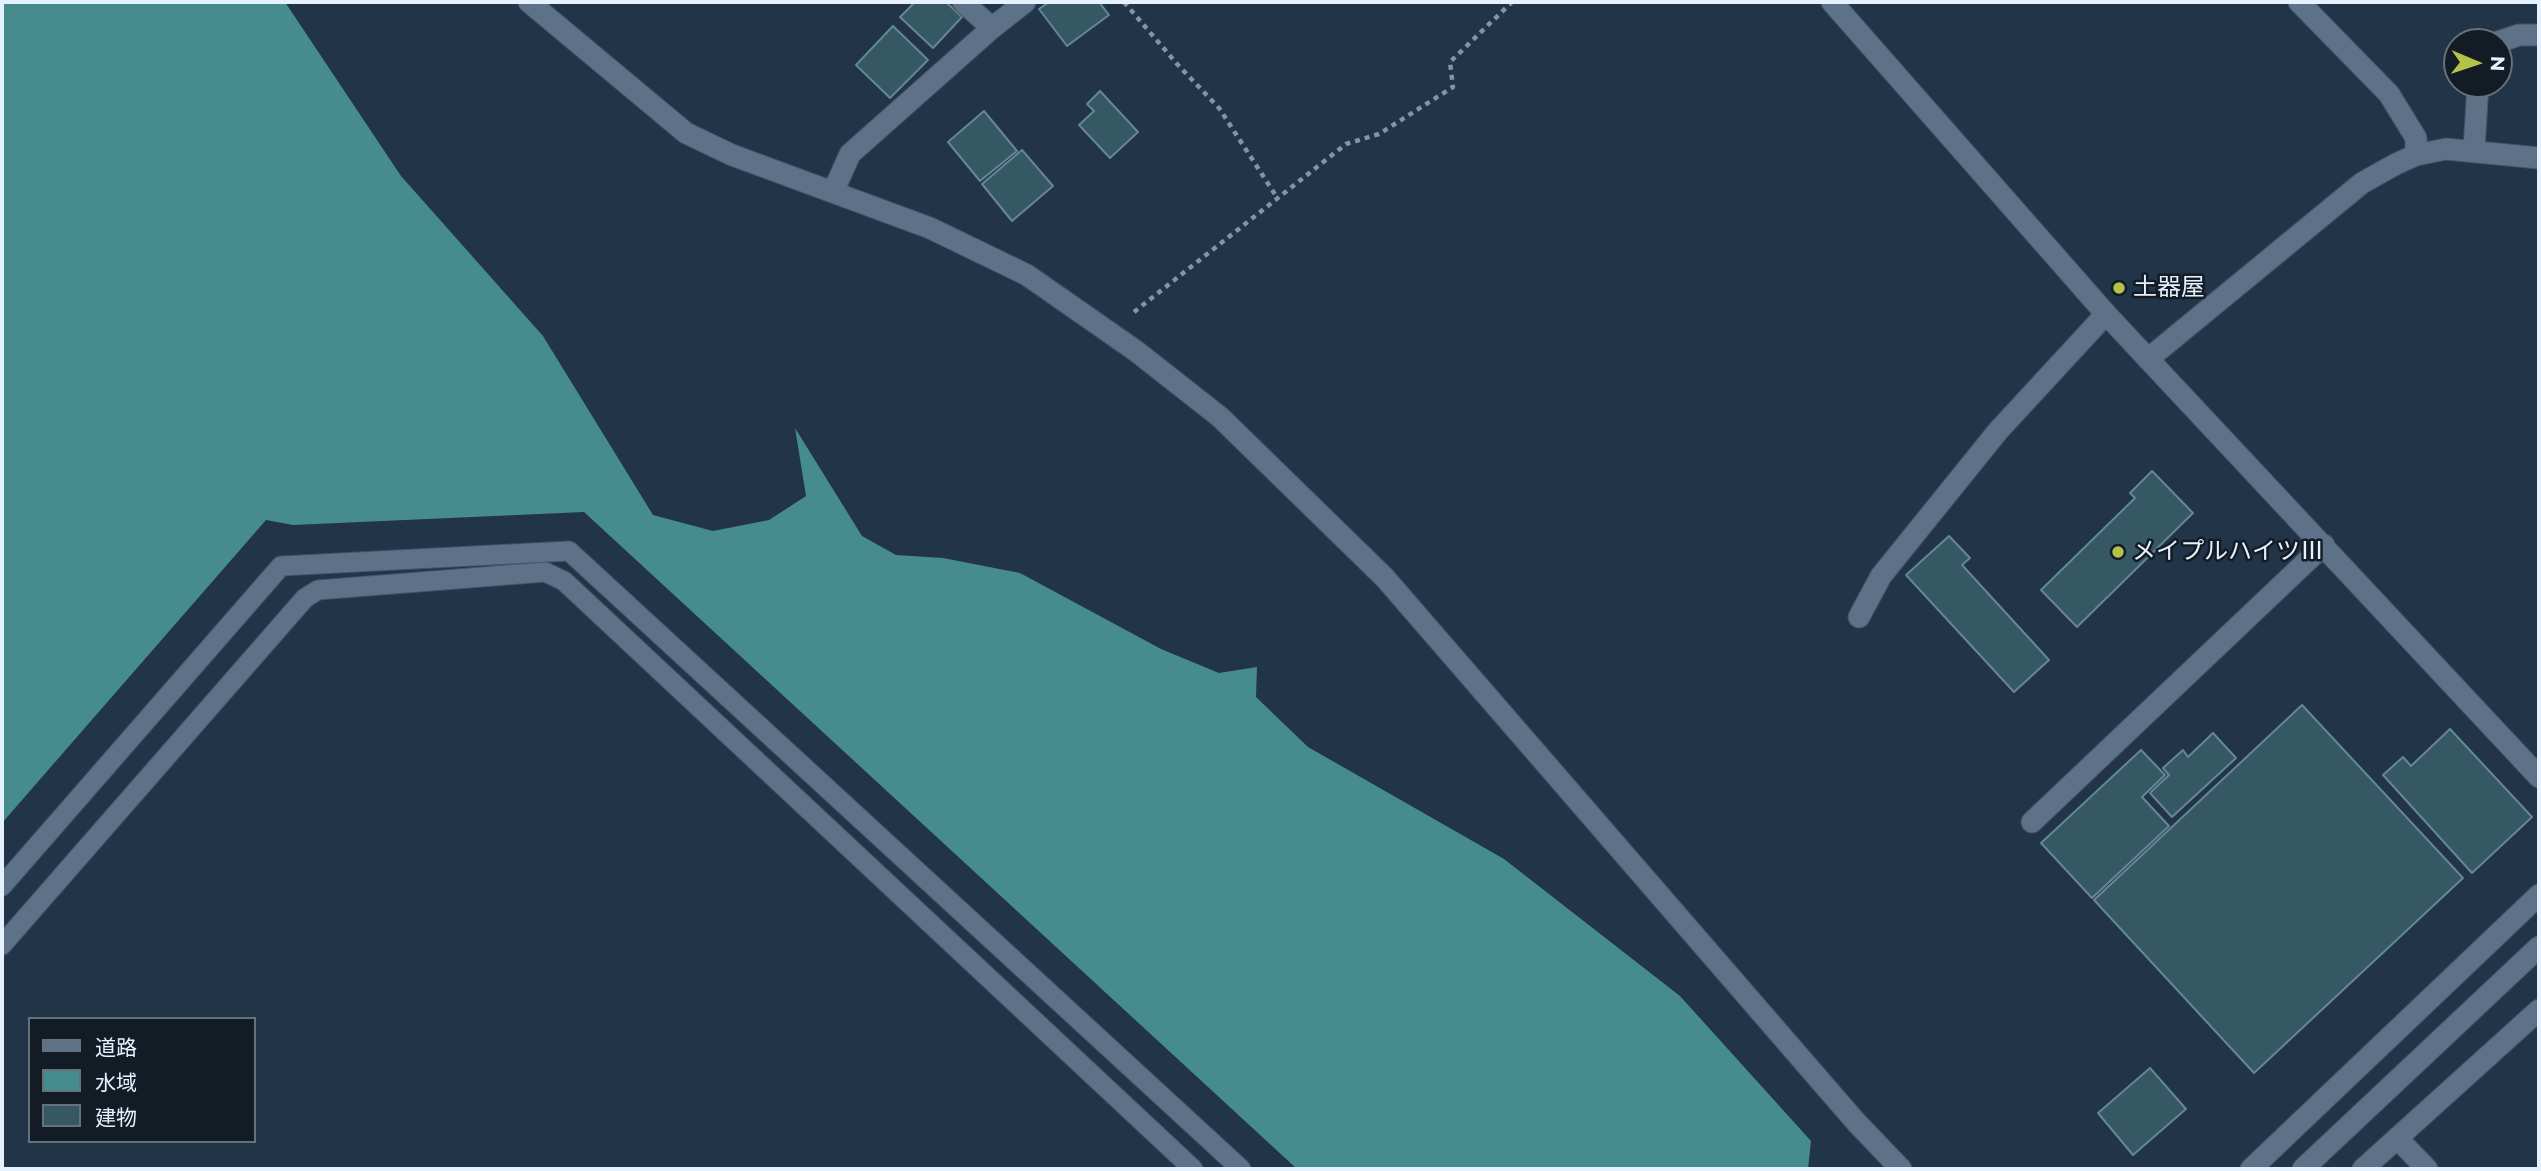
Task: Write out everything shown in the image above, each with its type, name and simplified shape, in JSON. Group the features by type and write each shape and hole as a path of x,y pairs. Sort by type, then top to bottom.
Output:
{"street":[{"path":"529,2 686,133 732,155 930,228 1027,275 1220,417 1385,579 1847,1111 1901,1169"},
{"path":"963,2 992,28"},
{"path":"833,192 850,154 992,28 1026,2"},
{"path":"1832,2 2106,314 2539,777"},
{"path":"2299,2 2389,94 2416,138 2416,155"},
{"path":"2513,37 2539,35"},
{"path":"2474,150 2477,98"},
{"path":"2148,359 2362,183 2416,155 2446,149 2539,158"},
{"path":"1859,617 1881,576 1998,431 2106,314"},
{"path":"2032,821 2324,545"},
{"path":"2251,1169 2539,895"},
{"path":"2304,1169 2539,947"},
{"path":"2363,1169 2539,1010"},
{"path":"2397,1138 2427,1169"}],"lane":[{"path":"2,886 281,566 569,551 1241,1169"},
{"path":"2,946 305,598 318,590 545,572 564,581 1193,1169"}],"path":[{"path":"1124,2 1219,108 1279,199"},
{"path":"1108,332 1346,145 1379,134 1452,87 1450,62 1512,2"}],"water":[{"path":"2,2 285,2 401,176 543,336 653,515 713,531 769,520 806,496 795,428 862,536 896,555 943,558 1020,573 1161,649 1219,673 1257,667 1256,697 1308,747 1504,859 1680,996 1811,1141 1808,1169 1297,1169 584,512 293,525 266,520 2,823"}],"building":[{"path":"915,2 946,2 962,17 933,48 900,17"},
{"path":"1049,2 1099,2 1109,15 1067,46 1039,9"},
{"path":"893,26 928,60 890,98 856,65"},
{"path":"1100,91 1138,132 1110,158 1079,125 1094,111 1087,104"},
{"path":"984,111 1017,151 980,181 948,142"},
{"path":"1022,150 1053,186 1012,221 982,184"},
{"name":"メイプルハイツⅢ","path":"2152,471 2193,513 2077,627 2041,590 2135,498 2130,493"},
{"path":"1949,536 1970,558 1962,565 2049,660 2014,692 1906,575"},
{"path":"2302,705 2463,878 2254,1073 2094,900"},
{"path":"2450,729 2532,817 2472,873 2383,775 2403,757 2411,766"},
{"path":"2213,733 2236,758 2172,817 2150,793 2169,775 2163,768 2183,750 2188,757"},
{"path":"2141,750 2165,775 2142,797 2169,826 2092,898 2041,843"},
{"path":"2150,1068 2186,1109 2133,1155 2098,1113"}],"place":[{"name":"土器屋","path":"2119,288"},
{"name":"メイプルハイツⅢ","path":"2118,552"}]}
